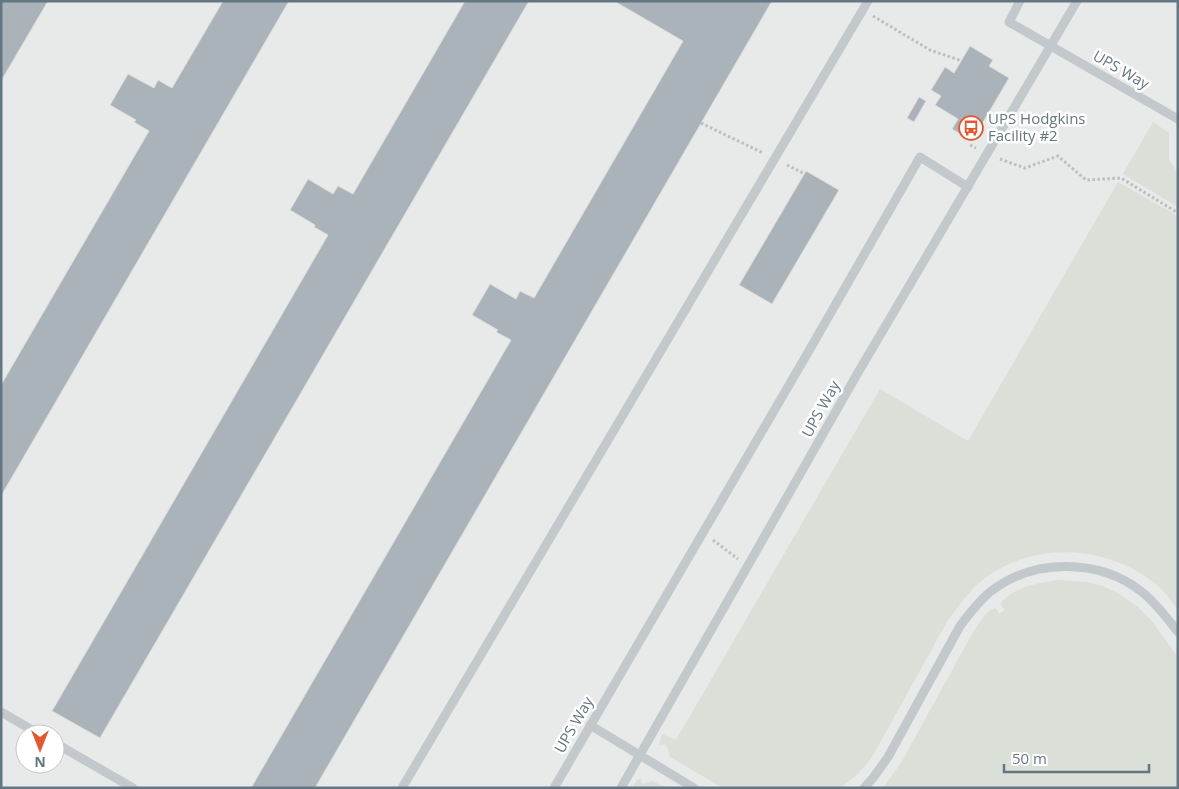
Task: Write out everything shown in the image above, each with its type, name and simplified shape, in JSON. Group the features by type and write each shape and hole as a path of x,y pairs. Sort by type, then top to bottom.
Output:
{"lane":[{"path":"402,788 868,1"},
{"name":"UPS Way","path":"1020,1 1009,22 1178,119"},
{"name":"UPS Way","path":"622,788 856,376 1077,1"},
{"name":"UPS Way","path":"554,788 920,157 968,187"},
{"path":"864,788 888,757 960,626 974,607 990,592 1008,580 1029,572 1056,566 1081,566 1105,572 1143,592 1157,605 1178,632"},
{"path":"1,712 22,724"},
{"path":"590,724 694,788"},
{"path":"65,749 133,788"}],"path":[{"path":"863,10 930,50 962,60"},
{"path":"701,123 804,174"},
{"path":"970,145 1025,168 1058,156 1086,180 1121,178 1178,213"},
{"path":"703,533 748,567"}],"shaded area":[{"path":"1,1 1178,1 1178,788 1,788"},
{"path":"1153,122 1169,133 1169,160 1178,173 1178,207 1123,174"},
{"path":"1118,182 1178,216 1178,609 1163,590 1152,581 1134,569 1114,561 1093,555 1071,552 1029,557 1008,564 989,575 962,602 948,620 872,757 857,775 840,788 723,788 670,757 665,744 659,745 662,734 676,740 880,389 968,441"},
{"path":"1058,580 1087,582 1103,586 1119,594 1137,606 1150,619 1178,657 1178,788 883,788 901,763 979,622 992,609 996,608 999,614 1005,610 1000,604 1011,594 1034,584"},
{"path":"641,778 642,784 652,781 667,788 635,788 633,786"}],"building":[{"path":"1,1 48,1 1,81"},
{"path":"223,1 289,1 1,496 1,385 149,131 134,122 136,120 110,105 128,74 154,88 158,80 172,88"},
{"path":"465,1 529,1 100,738 52,711 328,235 290,210 308,179 333,194 338,186 353,194"},
{"path":"614,1 772,1 315,788 251,788 511,340 472,315 490,284 516,299 520,291 534,298 683,41"},
{"path":"970,46 993,60 989,66 1009,78 972,141 952,129 958,119 935,105 941,96 931,90 945,67 954,73"},
{"path":"919,97 926,101 914,122 907,118"},
{"path":"806,171 839,190 772,304 739,285"}],"place":[{"name":"UPS Hodgkins Facility #2","path":"971,128"}]}
